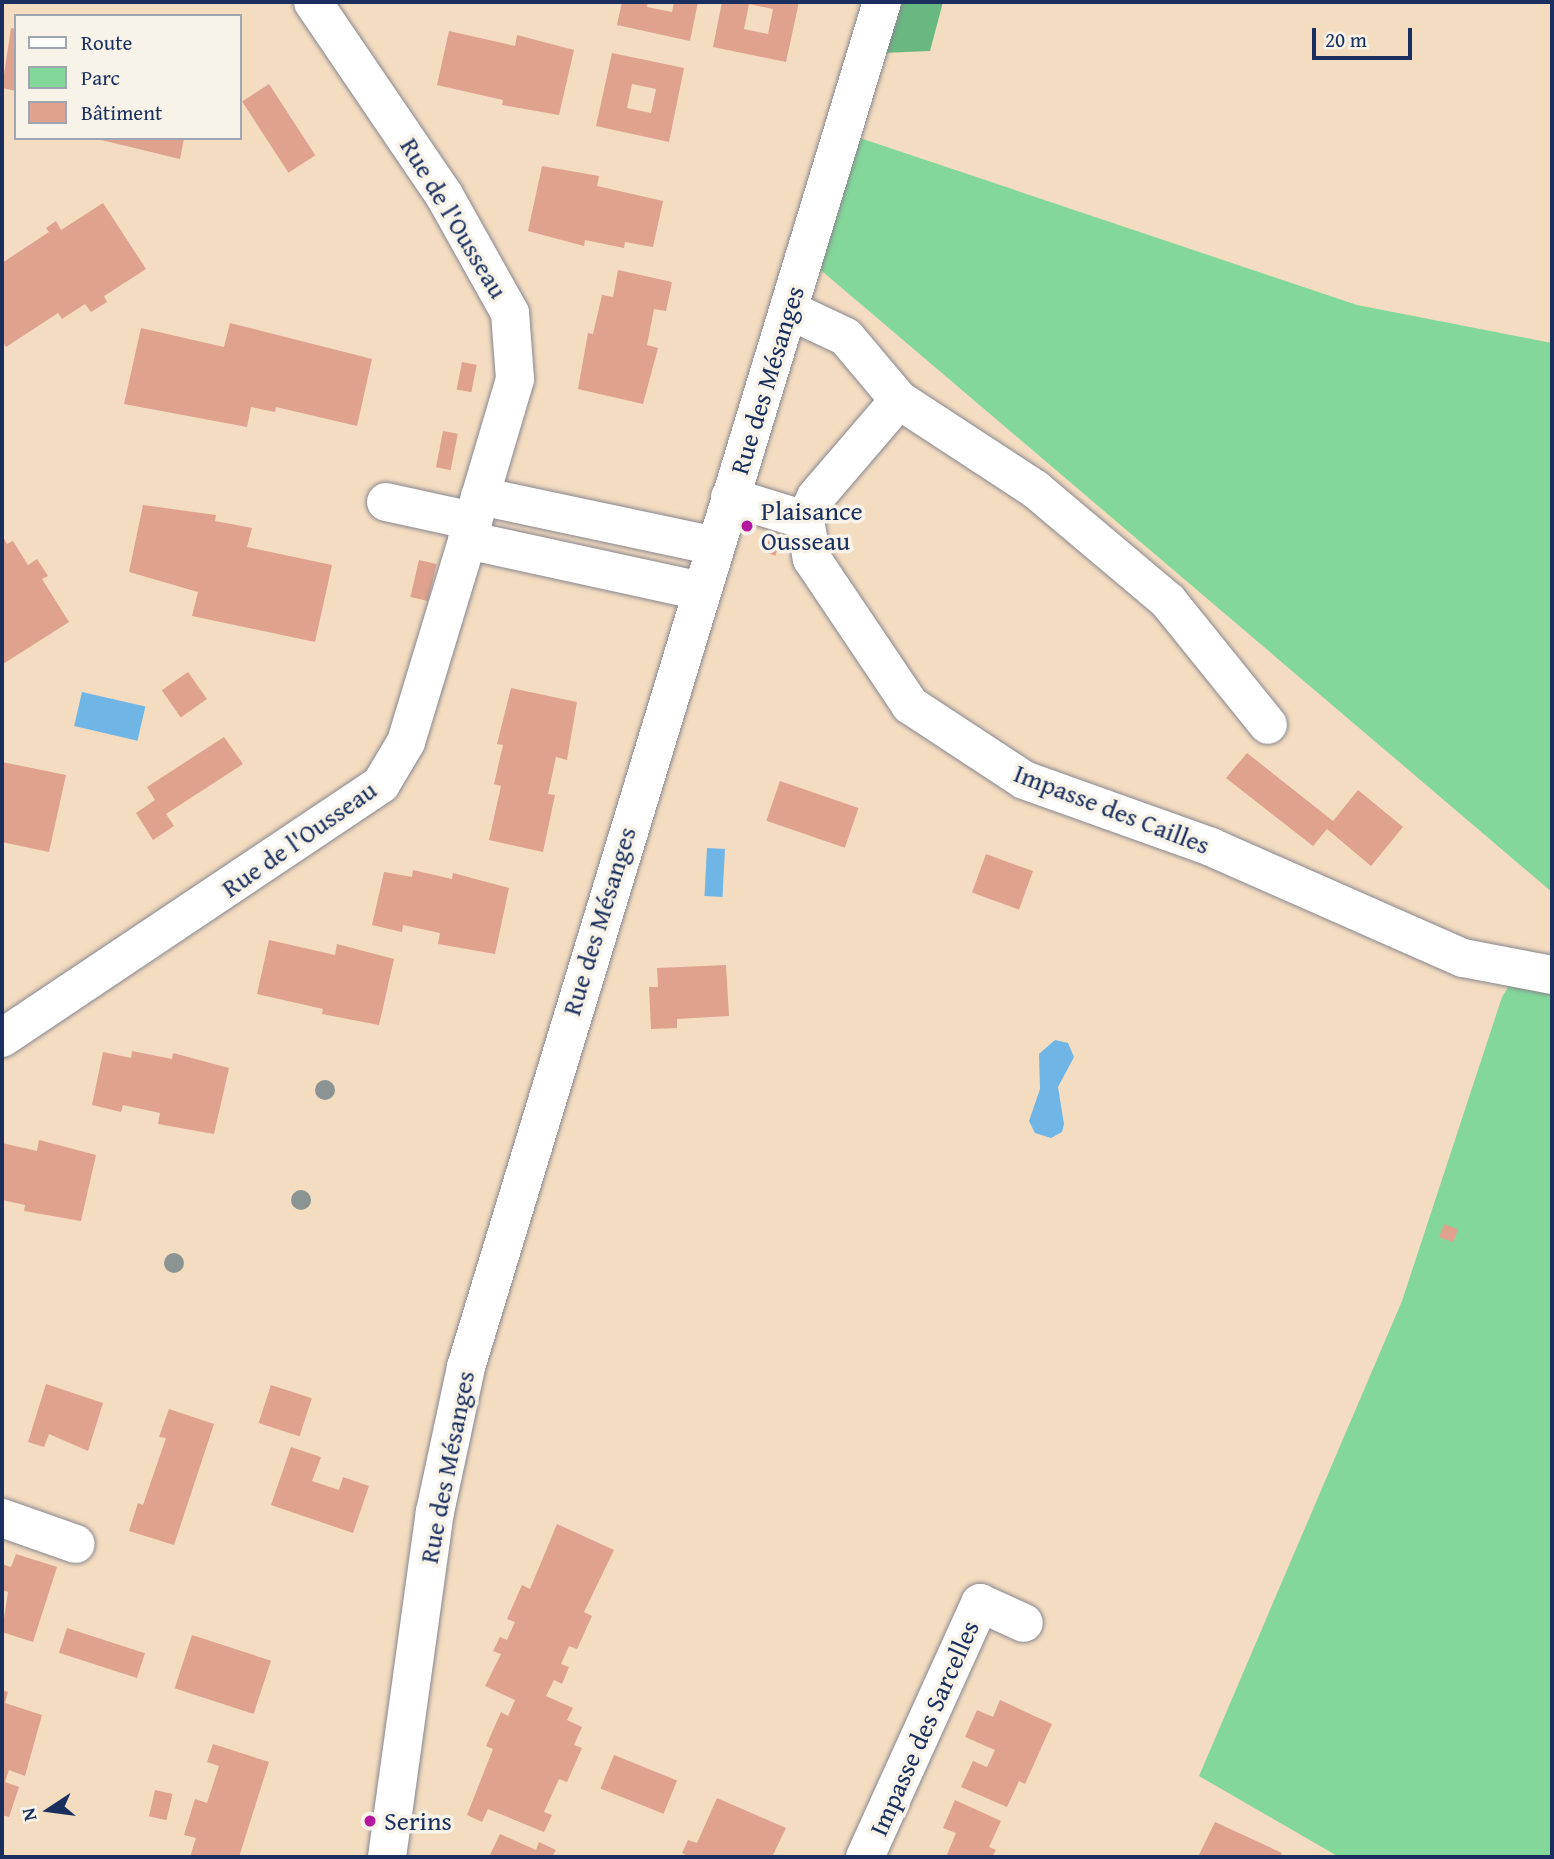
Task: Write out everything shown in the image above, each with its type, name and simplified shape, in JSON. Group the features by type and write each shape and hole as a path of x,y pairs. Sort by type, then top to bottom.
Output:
{"street":[{"name":"Rue de l'Ousseau","path":"2,1038 381,784 406,742 473,519 515,379 510,313 444,195 313,2"},
{"name":"Rue des Mésanges","path":"387,1857 435,1512 466,1367 882,2"},
{"path":"789,310 846,337 899,400 1035,489 1168,601 1268,725"},
{"path":"730,497 805,520 816,497 899,400"},
{"path":"386,502 473,519 561,514 715,546"},
{"path":"551,558 561,514"},
{"path":"473,519 551,558 701,591"},
{"name":"Impasse des Cailles","path":"805,520 812,559 910,705 1024,780 1211,847 1463,958 1552,975"},
{"path":"2,1518 76,1544"},
{"name":"Impasse des Sarcelles","path":"865,1857 980,1603 1024,1623"}],"green space":[{"path":"900,2 943,2 930,51 884,53"},
{"path":"860,138 1357,305 1552,343 1552,892 816,266"},
{"path":"1512,981 1552,990 1552,1857 1339,1857 1199,1776 1402,1301 1502,997"}],"water":[{"path":"82,692 145,707 137,741 74,726"},
{"path":"707,848 725,849 722,897 704,896"},
{"path":"1055,1040 1068,1043 1074,1057 1058,1087 1064,1124 1062,1132 1051,1138 1035,1133 1029,1121 1040,1089 1039,1054"}],"building":[{"path":"622,2 648,2 647,7 672,12 674,2 698,2 690,41 617,25"},
{"path":"722,2 799,2 786,62 713,47","holes":["749,4 773,9 768,34 744,29"]},
{"path":"11,28 14,29 14,91 2,88"},
{"path":"449,31 515,46 517,35 574,50 559,115 502,105 503,100 437,85"},
{"path":"612,53 684,68 669,142 596,126","holes":["632,84 656,89 651,113 627,108"]},
{"path":"269,84 315,155 288,173 242,101"},
{"path":"101,140 184,140 180,159"},
{"path":"542,166 599,176 597,186 663,201 653,247 625,242 624,248 585,240 584,246 528,231"},
{"path":"103,203 146,269 104,296 107,302 91,312 85,304 62,319 58,313 6,347 2,341 2,263 49,232 46,228 56,221 61,230"},
{"path":"618,270 672,282 666,311 654,309 647,345 658,348 643,404 578,389 588,333 593,334 602,295 613,297"},
{"path":"230,323 372,359 357,426 276,407 275,412 251,407 247,427 124,404 141,328 224,347"},
{"path":"462,362 477,365 471,392 457,389"},
{"path":"443,431 458,434 451,470 436,467"},
{"path":"143,505 216,515 215,521 252,528 247,547 332,565 315,642 192,616 198,592 129,572"},
{"path":"2,535 7,544 13,541 28,565 37,559 48,576 42,579 69,622 3,664"},
{"path":"768,541 779,544 776,555 765,553"},
{"path":"419,560 437,564 428,601 410,597"},
{"path":"188,672 207,699 181,717 162,690"},
{"path":"511,688 577,702 567,760 556,757 548,794 555,795 543,852 489,840 501,786 494,784 503,745 497,744"},
{"path":"224,737 243,764 166,814 174,826 153,840 136,813 155,800 147,787"},
{"path":"1247,753 1333,821 1358,790 1403,827 1371,866 1327,829 1313,846 1226,778"},
{"path":"2,762 66,775 49,852 2,842"},
{"path":"780,781 858,808 845,848 766,821"},
{"path":"986,854 1033,871 1019,910 972,893"},
{"path":"413,870 452,879 453,873 509,888 495,954 438,944 440,933 403,925 402,932 372,925 384,872 412,877"},
{"path":"269,940 335,955 337,944 394,959 379,1025 322,1014 323,1009 257,994"},
{"path":"726,965 729,1016 677,1019 677,1028 651,1029 649,987 658,987 657,968"},
{"path":"132,1051 172,1059 173,1053 229,1068 214,1134 158,1124 160,1113 123,1105 121,1112 92,1105 103,1052 131,1058"},
{"path":"39,1140 96,1155 81,1221 24,1211 25,1205 2,1200 2,1143 37,1151"},
{"path":"1444,1224 1458,1229 1453,1242 1439,1237"},
{"path":"46,1384 103,1403 88,1451 49,1434 44,1447 28,1442"},
{"path":"271,1385 312,1398 300,1436 259,1423"},
{"path":"169,1409 214,1424 174,1545 129,1531 138,1503 143,1505 166,1438 159,1437"},
{"path":"291,1447 321,1457 312,1481 339,1490 343,1477 369,1486 353,1533 271,1505"},
{"path":"557,1524 614,1550 584,1612 592,1616 577,1649 569,1646 561,1664 569,1667 562,1684 554,1680 546,1696 573,1708 567,1720 582,1727 574,1745 582,1748 567,1782 559,1779 544,1812 552,1815 544,1832 488,1809 482,1822 467,1815 493,1749 486,1746 501,1712 508,1716 515,1700 485,1686 501,1654 493,1651 500,1637 507,1640 515,1622 507,1619 522,1585 530,1589"},
{"path":"16,1554 57,1567 33,1642 2,1632 8,1592 2,1590 2,1564 11,1567"},
{"path":"67,1628 145,1653 137,1678 59,1653"},
{"path":"192,1635 271,1661 254,1714 175,1688"},
{"path":"2,1690 8,1692 5,1703 42,1715 25,1776 9,1770 5,1782 19,1787 9,1817 2,1815"},
{"path":"1000,1700 1052,1724 1025,1784 1019,1781 1007,1807 961,1787 973,1761 987,1767 995,1750 965,1737 977,1710 993,1717"},
{"path":"213,1744 269,1762 239,1857 190,1857 196,1838 184,1835 195,1799 207,1803 219,1766 207,1762"},
{"path":"614,1755 677,1780 664,1814 601,1788"},
{"path":"155,1790 173,1794 166,1820 149,1816"},
{"path":"717,1798 786,1828 772,1857 690,1857 682,1853 688,1840 697,1843"},
{"path":"955,1800 1001,1821 989,1847 996,1850 992,1857 946,1857 956,1833 943,1828"},
{"path":"1215,1822 1282,1853 1280,1857 1198,1857"},
{"path":"500,1834 536,1850 539,1842 556,1850 552,1857 489,1857"}],"place":[{"name":"Plaisance Ousseau","path":"747,526"},
{"name":"Serins","path":"370,1821"}]}
